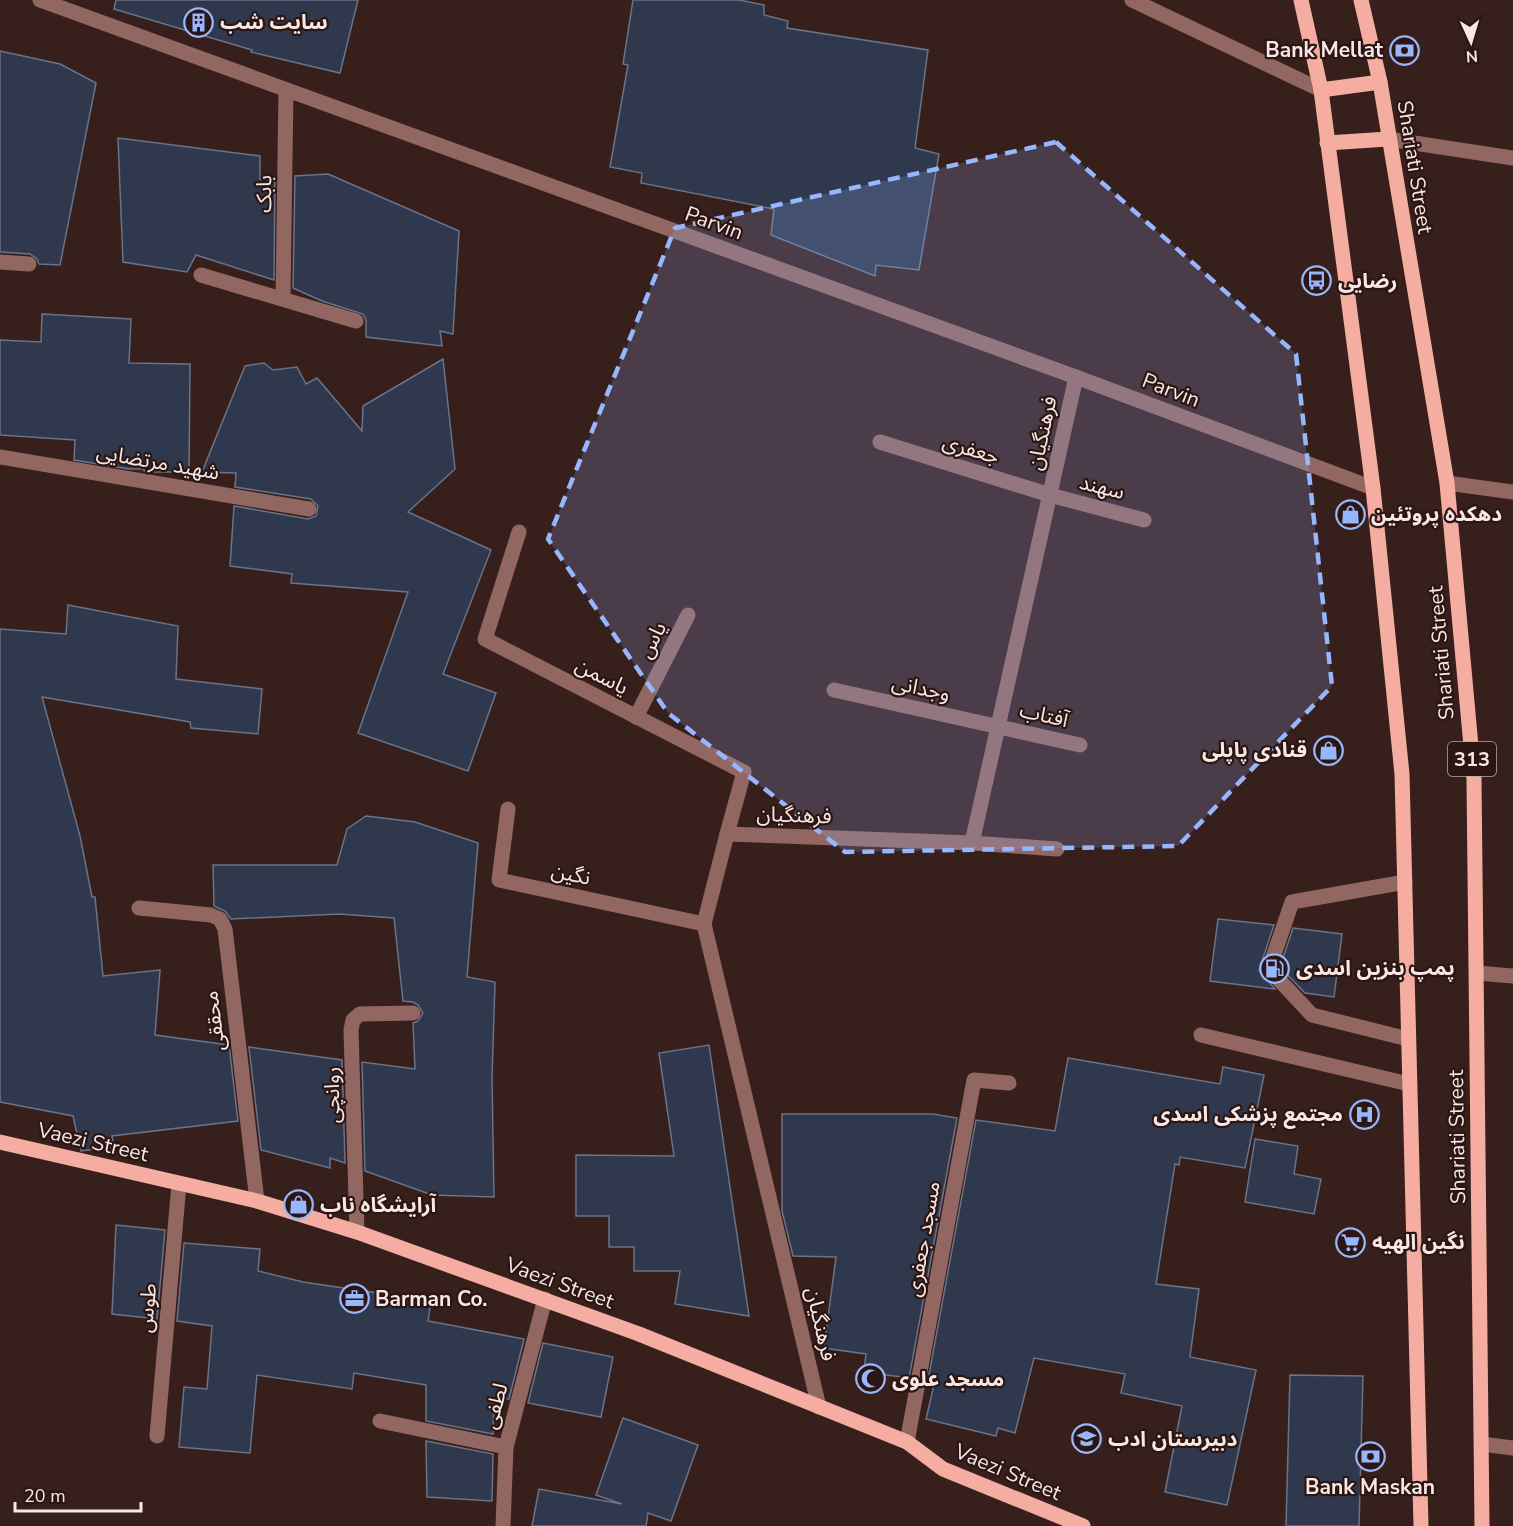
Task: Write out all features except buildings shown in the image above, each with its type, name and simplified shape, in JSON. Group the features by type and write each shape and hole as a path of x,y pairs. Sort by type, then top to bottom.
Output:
{"main road":[{"path":"1301,0 1321,90 1373,488 1402,774 1420,1526"},
{"name":"Shariati Street","path":"1361,0 1380,82 1447,483 1474,779 1482,1526"},
{"path":"1321,90 1380,82"},
{"path":"1327,143 1388,139"},
{"name":"Vaezi Street","path":"0,1142 257,1201 357,1232 545,1299 907,1442 942,1469 1083,1526"}],"street":[{"name":"Parvin","path":"40,0 1076,377 1373,488"},
{"path":"1132,0 1321,90"},
{"name":"بابک","path":"283,299 286,90"},
{"path":"1388,139 1513,158"},
{"path":"0,262 29,264"},
{"path":"201,274 356,321"},
{"name":"فرهنگیان","path":"819,1407 704,924 727,834 972,843 1076,377"},
{"name":"جعفری","path":"880,442 1050,495"},
{"name":"شهید مرتضایی","path":"0,457 309,509"},
{"path":"1447,483 1513,492"},
{"name":"سهند","path":"1050,495 1144,520"},
{"name":"یاسمن","path":"519,532 485,639 744,772 727,834"},
{"name":"یاس","path":"636,717 688,615"},
{"name":"وجدانی","path":"834,690 998,726"},
{"name":"آفتاب","path":"998,726 1080,745"},
{"name":"نگین","path":"508,809 499,880 704,924"},
{"path":"972,843 1057,849"},
{"path":"1405,882 1292,902 1269,969 1312,1015 1408,1039"},
{"name":"محققی","path":"139,908 210,915 220,919 225,929 257,1201"},
{"path":"1477,973 1513,976"},
{"name":"روانچی","path":"357,1232 351,1030 353,1020 360,1014 413,1013"},
{"path":"1202,1035 1409,1084"},
{"name":"مسجد جعفری","path":"907,1442 974,1080 1009,1083"},
{"name":"طوس","path":"157,1436 179,1184"},
{"name":"لطفی","path":"503,1526 506,1448 545,1299"},
{"path":"380,1421 506,1448"},
{"path":"1482,1444 1513,1448"}],"highlighted area":[{"path":"1056,142 1296,354 1332,686 1178,846 845,852 668,713 548,539 675,228"}],"place":[{"name":"سایت شب","path":"199,22"},
{"name":"Bank Mellat","path":"1404,50"},
{"name":"رضایی","path":"1317,281"},
{"name":"دهکده پروتئین","path":"1350,514"},
{"name":"قنادی پاپلی","path":"1328,750"},
{"name":"پمپ بنزین اسدی","path":"1275,968"},
{"name":"مجتمع پزشکی اسدی","path":"1364,1114"},
{"name":"آرایشگاه ناب","path":"299,1205"},
{"name":"نگین الهیه","path":"1351,1242"},
{"name":"Barman Co.","path":"354,1299"},
{"name":"مسجد علوی","path":"871,1379"},
{"name":"دبیرستان ادب","path":"1087,1439"},
{"name":"Bank Maskan","path":"1370,1456"}]}
